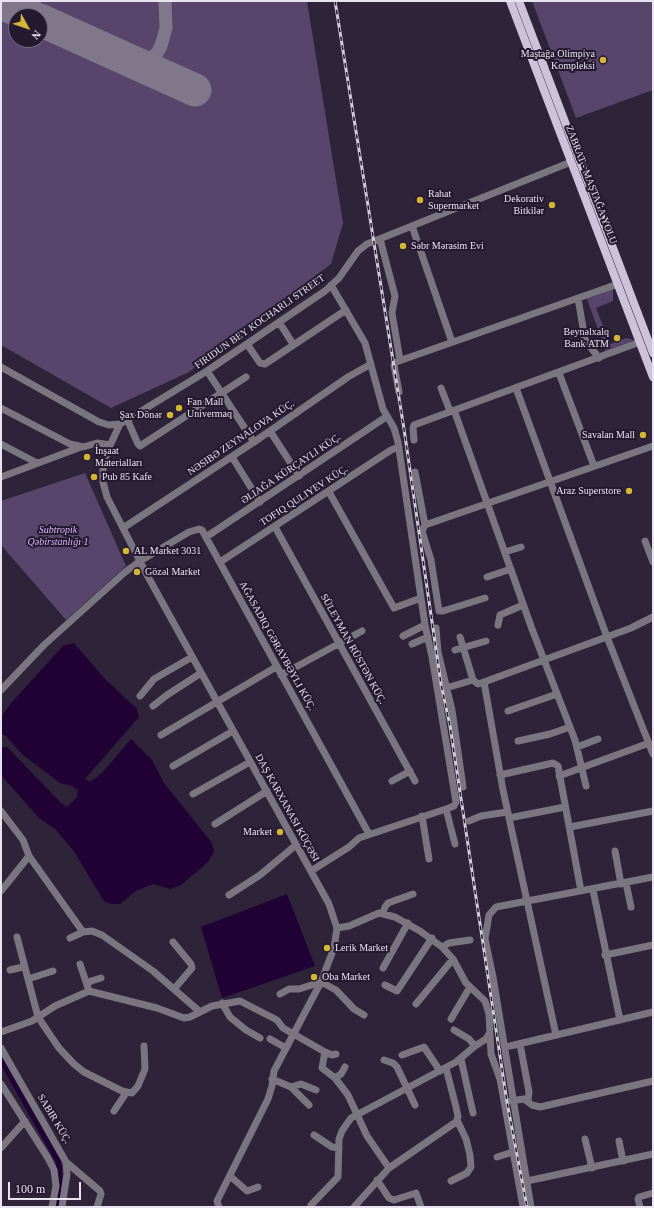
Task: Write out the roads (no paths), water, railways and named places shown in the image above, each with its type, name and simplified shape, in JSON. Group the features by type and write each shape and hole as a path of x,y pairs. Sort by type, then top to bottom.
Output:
{"main road":[{"name":"ZABRAT - MAŞTAĞA YOLU","path":"510,1 653,376"},
{"path":"519,1 653,353"},
{"path":"571,162 580,158"}],"street":[{"name":"FIRIDUN BEY KOCHARLI STREET","path":"120,424 207,372 331,285 339,278 362,247 571,162"},
{"path":"412,226 452,342"},
{"path":"380,239 396,296 392,313 400,360"},
{"path":"399,392 394,365 400,360 618,284"},
{"path":"311,871 348,847 355,840 454,806 456,802 425,625 396,434 386,417 363,338 331,285"},
{"path":"578,298 585,340 599,358"},
{"path":"247,344 262,365 346,310"},
{"path":"279,322 293,344"},
{"path":"414,440 412,428 414,424 559,373 640,342"},
{"name":"NƏSIBƏ ZEYNALOVA KÜÇ.","path":"123,528 254,442 348,377 371,364"},
{"path":"1,367 99,422 109,425 120,424"},
{"path":"207,372 254,442"},
{"path":"559,373 594,466"},
{"path":"127,419 140,446 246,377"},
{"path":"441,388 452,411 543,660 577,746 586,786"},
{"path":"516,388 606,637 653,754"},
{"path":"1,408 62,441 83,447"},
{"path":"206,537 386,417"},
{"path":"120,424 110,445 103,468 103,482 107,497 192,657 311,871 333,914 337,928 334,948 321,982 274,1071 268,1099 217,1206"},
{"path":"270,431 299,476"},
{"path":"1,477 83,447 97,443 110,445"},
{"path":"1,444 37,463"},
{"path":"425,525 653,446"},
{"name":"TOFIQ QULIYEV KÜÇ.","path":"220,562 391,450 399,447"},
{"path":"232,456 260,502"},
{"path":"415,472 425,525 422,531 431,560 438,610 443,611 485,598"},
{"path":"329,492 394,608 422,598"},
{"name":"SÜLEYMAN RÜSTƏN KÜÇ.","path":"275,527 338,644 415,781"},
{"path":"1,690 44,645 114,582 140,561 194,530 202,530 369,834"},
{"path":"645,542 653,562"},
{"path":"504,552 521,547"},
{"path":"486,577 511,569"},
{"path":"498,625 500,615 523,604"},
{"path":"460,637 472,680 478,684 631,628 653,617"},
{"path":"403,636 425,625"},
{"path":"436,628 438,652 452,710 463,787"},
{"path":"281,675 362,630"},
{"path":"412,644 428,637"},
{"path":"455,650 464,649 486,640"},
{"path":"140,696 154,679 192,657"},
{"path":"161,735 276,667"},
{"path":"153,706 201,673"},
{"path":"446,688 472,680"},
{"path":"484,682 508,815 556,1035"},
{"path":"508,711 557,694"},
{"path":"518,741 570,727"},
{"path":"173,766 233,731"},
{"path":"577,746 598,739"},
{"path":"559,776 649,743"},
{"path":"192,794 250,762"},
{"path":"500,775 553,763 558,766 581,892"},
{"path":"392,781 410,771"},
{"path":"215,824 267,791"},
{"path":"469,820 481,816 508,815 565,807"},
{"path":"446,809 455,844"},
{"path":"1,811 23,840 30,856 83,932"},
{"path":"570,827 653,811"},
{"path":"422,816 428,859"},
{"path":"229,895 260,875 296,845"},
{"path":"615,851 631,907"},
{"path":"1,892 30,856"},
{"path":"531,1207 514,1100 485,939 489,915 492,910 496,908 653,877"},
{"path":"593,890 605,955 620,1020"},
{"path":"383,913 388,903 413,894"},
{"path":"337,928 349,926 374,915 383,913 408,923 442,946 453,959 470,987 487,1006 491,1054 500,1079 523,1207"},
{"path":"383,968 408,923"},
{"path":"97,932 104,926"},
{"path":"70,938 83,932 97,932 175,988 199,1011"},
{"path":"17,937 23,967 28,979 38,1017 59,1048 74,1064 89,1074 126,1093 132,1093 143,1077 146,1061 144,1046"},
{"path":"385,985 397,991 432,938"},
{"path":"442,946 449,943 470,940"},
{"path":"173,942 191,964 192,968 175,988"},
{"path":"605,955 653,945"},
{"path":"416,1004 453,959"},
{"path":"80,964 88,988"},
{"path":"10,970 23,967"},
{"path":"28,979 52,971"},
{"path":"1,1032 38,1017 88,988 91,981 101,978"},
{"path":"280,994 289,989 299,989 321,982 336,990 354,1009 364,1015"},
{"path":"451,1019 470,987"},
{"path":"88,988 158,1008 184,1018 190,1017 199,1011 222,1003 237,1000 246,1003 276,1020 283,1028 325,1052 332,1055 336,1054"},
{"path":"222,1003 230,1017 246,1030 260,1038"},
{"path":"510,1046 653,1012"},
{"path":"454,1030 469,1039 475,1046"},
{"path":"311,1205 338,1177 339,1139 342,1131 351,1118 443,1070 486,1039 489,1034"},
{"path":"270,1039 286,1048"},
{"path":"520,1044 529,1092 528,1101"},
{"path":"402,1055 424,1047 443,1070 455,1100 457,1120 466,1139 471,1167 467,1173 451,1181"},
{"name":"SABIR KÜÇ.","path":"1,1048 66,1162"},
{"path":"325,1052 322,1068 335,1078 348,1095 367,1136 389,1168"},
{"path":"461,1058 473,1113"},
{"path":"384,1060 397,1067 415,1105"},
{"path":"335,1078 341,1074 345,1067"},
{"path":"272,1079 291,1087 309,1105"},
{"path":"504,1103 514,1100 524,1100 528,1101 532,1105 540,1107 653,1081"},
{"path":"1,1084 54,1170 56,1186 52,1207"},
{"path":"291,1087 301,1084 316,1090"},
{"path":"114,1111 126,1093"},
{"path":"354,1207 389,1168 457,1120"},
{"path":"1,1148 25,1121"},
{"path":"314,1135 332,1147 339,1148"},
{"path":"585,1139 592,1168"},
{"path":"619,1140 623,1161"},
{"path":"497,1156 513,1152"},
{"path":"527,1181 653,1154"},
{"path":"62,1207 67,1174 66,1162"},
{"path":"66,1162 100,1191 101,1194 97,1207"},
{"path":"230,1176 247,1191 258,1187"},
{"path":"377,1180 390,1198 394,1200 416,1193 421,1207"},
{"path":"640,1207 638,1199 653,1193"}],"waterway":[{"path":"1,1060 58,1161 60,1175 57,1207"}],"railway":[{"path":"335,1 404,429 441,684 450,726 507,1102 527,1207"}],"place":[{"name":"Maştağa Olimpiya Kompleksi","path":"603,60"},
{"name":"Rahat Supermarket","path":"420,200"},
{"name":"Dekorativ Bitkilər","path":"552,205"},
{"name":"Səbr Mərasim Evi","path":"403,246"},
{"name":"Beynəlxalq Bank ATM","path":"617,338"},
{"name":"Fan Mall Univermaq","path":"179,408"},
{"name":"Şax Dönər","path":"170,415"},
{"name":"Savalan Mall","path":"643,435"},
{"name":"İnşaat Materialları","path":"87,457"},
{"name":"Pub 85 Kafe","path":"94,477"},
{"name":"Araz Superstore","path":"629,491"},
{"name":"AL Market 3031","path":"126,551"},
{"name":"Gözəl Market","path":"137,572"},
{"name":"Market","path":"280,832"},
{"name":"Lerik Market","path":"327,948"},
{"name":"Oba Market","path":"314,977"}],"park label":[{"name":"Subtropik Qəbirstanlığı 1","path":"58,536"}]}
